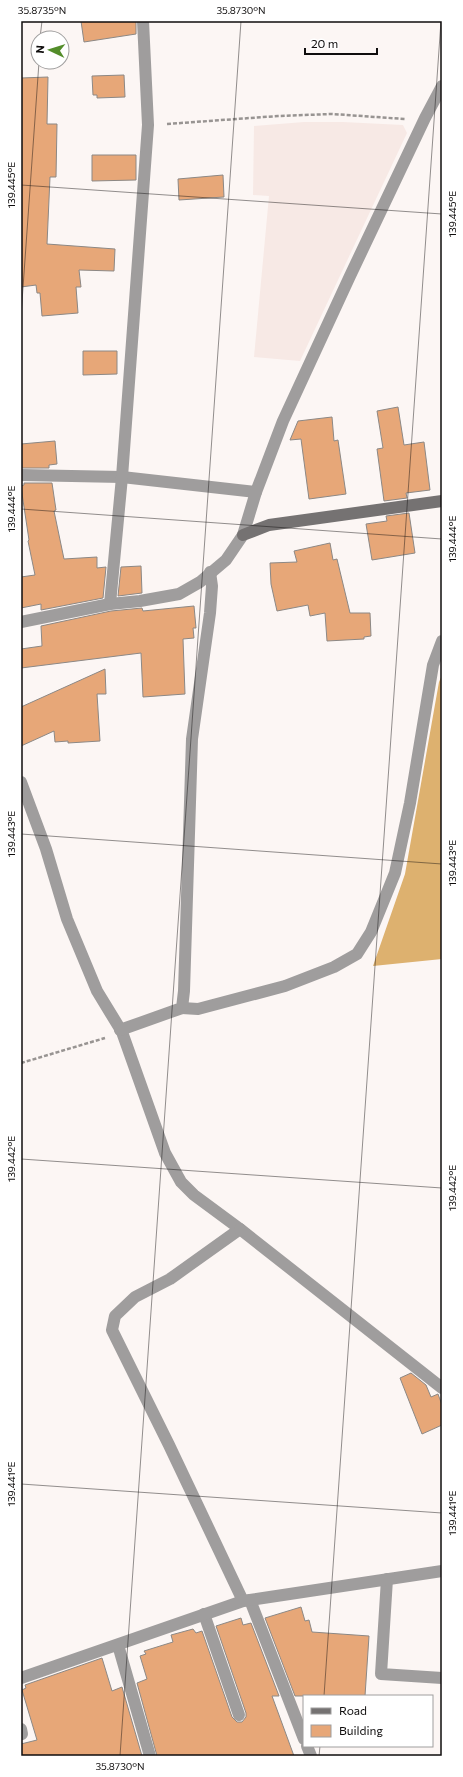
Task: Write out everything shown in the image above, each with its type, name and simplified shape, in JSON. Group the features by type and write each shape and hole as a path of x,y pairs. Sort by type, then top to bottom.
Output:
{"street":[{"path":"110,604 122,477 148,125 143,21"},
{"path":"21,622 110,604 140,601 179,594 200,582 226,560 243,535 256,492 283,421 425,118 442,86"},
{"path":"21,475 122,477 256,492"},
{"path":"243,535 269,525 442,500"},
{"path":"182,1008 192,739 210,613 212,586 210,572"},
{"path":"121,1031 182,1008 198,1009 285,986 334,967 357,954 371,932 395,873 410,803 433,666 442,641"},
{"path":"21,782 46,849 67,920 97,991 121,1031 165,1153 181,1182 194,1195 240,1229 442,1388"},
{"path":"240,1229 170,1279 135,1297 116,1316 112,1330 247,1601 303,1737"},
{"path":"21,1678 204,1614 247,1601 442,1571"},
{"path":"387,1579 381,1674 442,1678"},
{"path":"204,1614 239,1715"},
{"path":"118,1645 150,1756"}],"path":[{"path":"148,125 278,116 332,114 402,119 425,118"},
{"path":"21,1063 121,1031"}],"shaded area":[{"path":"304,122 403,125 407,133 300,361 254,357 269,196 253,195 254,126"},
{"path":"442,675 442,959 373,966 405,874 439,682"}],"building":[{"path":"81,21 136,21 136,34 84,42"},
{"path":"124,75 125,97 97,98 97,95 93,95 92,76"},
{"path":"48,77 47,124 57,124 56,177 50,177 47,244 115,249 114,271 79,270 81,287 76,287 78,313 42,316 40,293 37,293 36,285 21,287 21,78"},
{"path":"92,155 136,155 136,180 92,181"},
{"path":"223,175 224,197 179,200 178,179"},
{"path":"83,351 117,351 117,374 83,375"},
{"path":"398,407 404,445 424,442 430,490 406,493 407,498 384,501 377,449 383,448 377,411"},
{"path":"332,417 334,441 338,440 346,494 309,499 301,439 290,440 298,421"},
{"path":"55,441 57,464 49,465 49,468 22,468 21,444"},
{"path":"24,483 52,483 56,510 54,511 64,559 97,557 97,568 106,567 103,598 41,610 41,604 21,608 21,577 35,575 28,541 21,487"},
{"path":"409,513 415,553 372,560 366,524 387,521 386,516"},
{"path":"330,543 333,560 337,559 350,613 370,613 371,636 364,637 364,639 327,641 325,613 310,616 308,605 277,611 271,584 270,563 297,562 294,551"},
{"path":"141,566 142,593 118,596 121,567"},
{"path":"194,606 196,628 193,628 194,638 183,639 185,694 143,697 141,653 21,668 21,649 42,646 41,626 111,611 142,608 143,611"},
{"path":"105,669 106,694 97,694 100,741 68,743 68,741 55,742 54,731 21,746 21,707"},
{"path":"411,1373 426,1385 431,1397 438,1394 442,1405 442,1425 422,1434 400,1378"},
{"path":"301,1607 305,1621 309,1620 312,1632 369,1636 365,1695 295,1696 265,1618"},
{"path":"241,1618 243,1625 251,1623 279,1696 272,1696 294,1756 157,1756 137,1683 147,1679 140,1656 146,1654 144,1651 173,1642 171,1635 193,1629 196,1633 202,1631 232,1717 237,1722 242,1722 246,1717 246,1713 216,1626"},
{"path":"102,1658 112,1691 122,1687 142,1756 21,1756 21,1744 37,1740 22,1690 26,1688 25,1685"}]}
